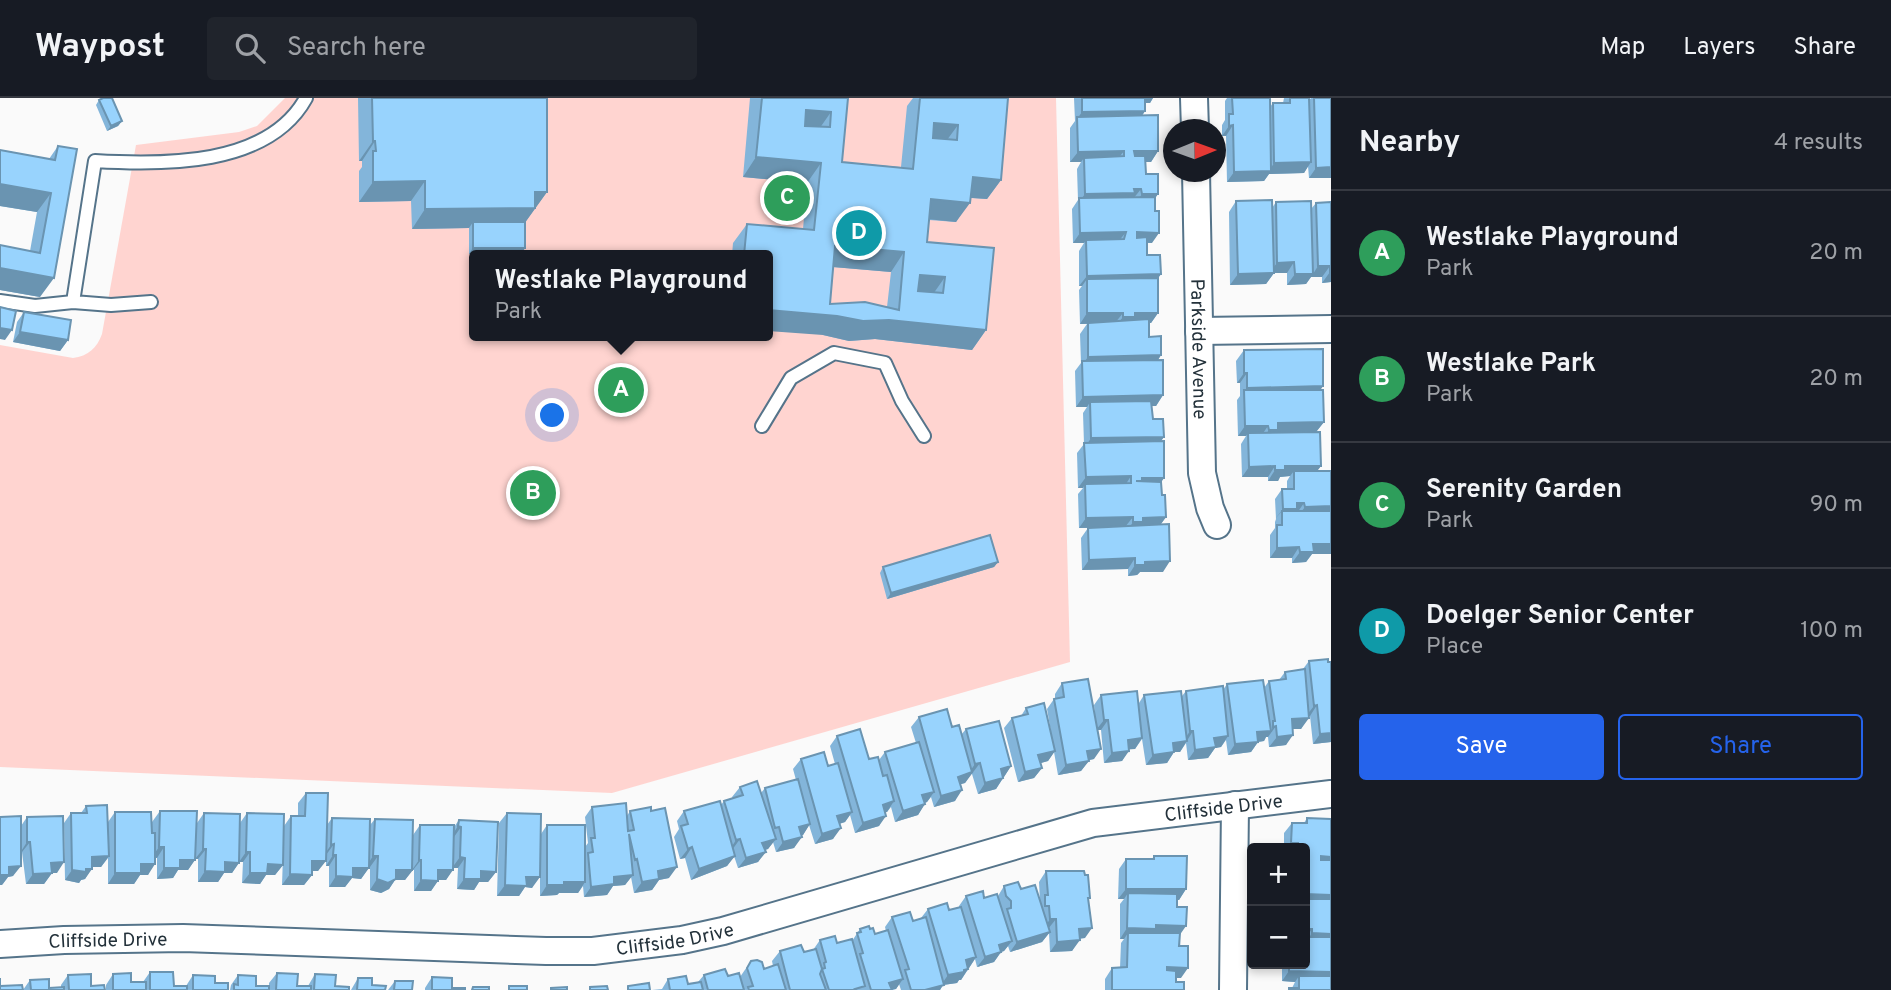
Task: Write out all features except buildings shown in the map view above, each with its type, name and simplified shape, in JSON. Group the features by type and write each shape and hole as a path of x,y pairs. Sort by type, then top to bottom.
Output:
{"street":[{"path":"1194,98 1195,119"},
{"name":"Parkside Avenue","path":"1196,182 1202,473 1217,525"},
{"path":"1199,331 1331,329"},
{"name":"Cliffside Drive","path":"0,944 183,938 546,951 641,947 723,931 1093,823 1331,794"},
{"path":"1233,990 1235,805"}],"lane":[{"path":"73,302 95,161 134,163 202,159 239,150 266,138 286,122 306,98"},
{"path":"0,301 35,306 73,302 111,305 151,302"},
{"path":"762,426 790,378 834,353 885,363 902,401 924,436"}],"shaded area":[{"path":"285,98 1056,98 1070,662 612,793 0,767 0,345 73,358 91,350 102,334 136,145 239,132 257,126"}],"place":[{"name":"Serenity Garden","path":"787,198"},
{"name":"Doelger Senior Center","path":"859,233"},
{"name":"Westlake Playground","path":"621,390"},
{"name":"Westlake Park","path":"533,493"}]}
